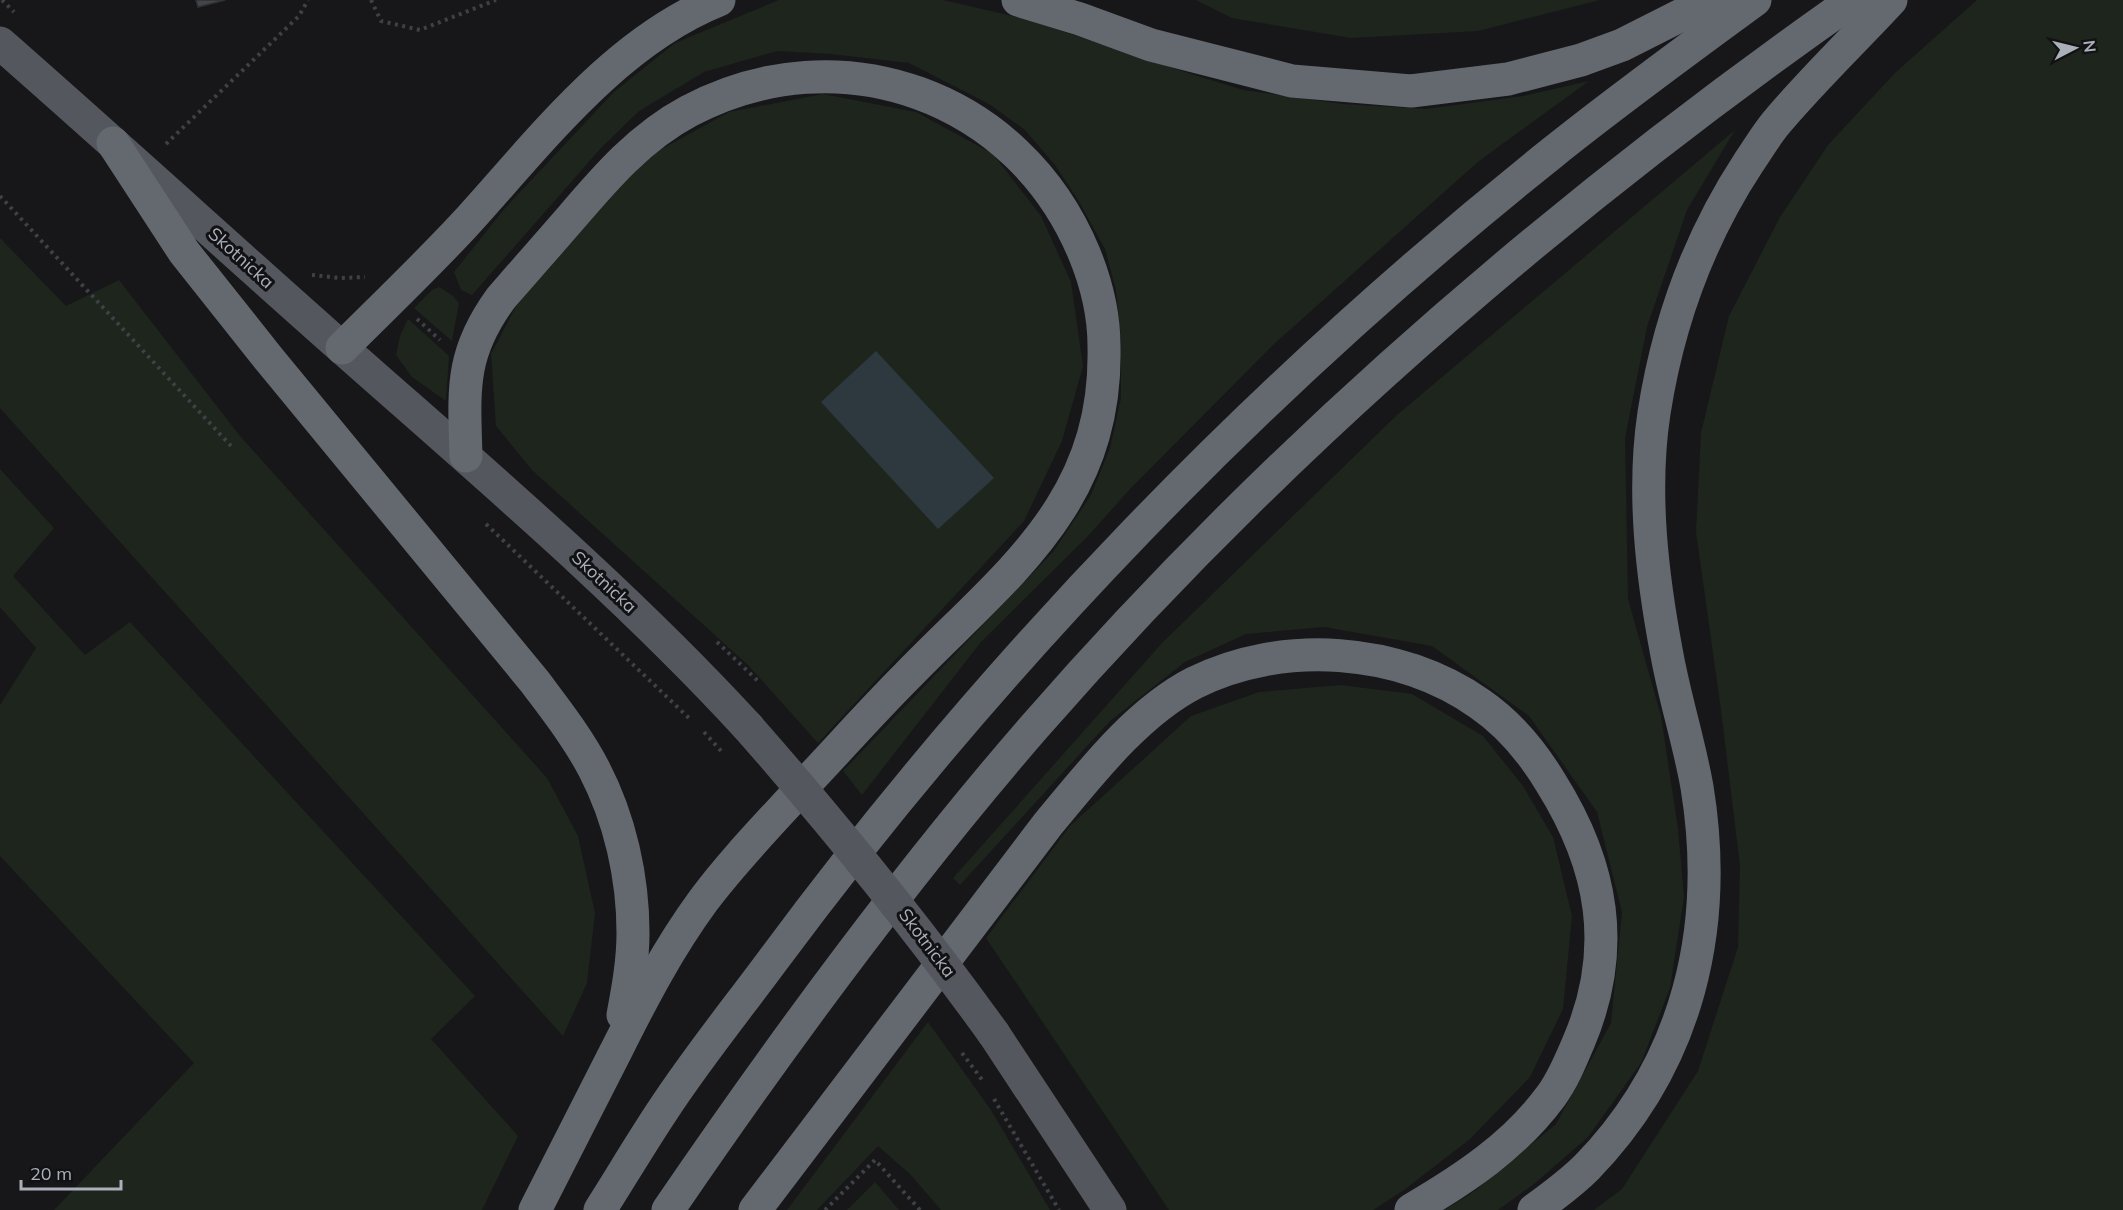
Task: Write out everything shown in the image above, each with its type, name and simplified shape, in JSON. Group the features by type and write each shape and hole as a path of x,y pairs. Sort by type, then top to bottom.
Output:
{"highway":[{"path":"342,348 436,256 598,81 662,28 719,0"},
{"path":"1018,0 1080,19 1151,45 1292,81 1411,91 1508,79 1581,60 1622,45 1711,0"},
{"path":"600,1210 676,1092 823,893 996,682 1062,610 1189,479 1290,381 1428,257 1636,87 1755,0"},
{"path":"668,1210 789,1035 958,818 1037,724 1163,587 1286,464 1413,346 1544,233 1617,173 1769,59 1853,0"},
{"path":"1534,1210 1585,1170 1637,1106 1673,1038 1689,993 1698,948 1704,898 1703,843 1698,798 1667,655 1656,590 1649,473 1654,416 1665,357 1679,306 1700,252 1728,195 1774,125 1892,0"},
{"path":"466,456 464,395 468,365 474,343 487,317 501,298 610,173 642,142 690,110 750,87 812,77 850,77 918,93 952,107 998,136 1032,168 1061,207 1090,267 1100,305 1104,341 1104,383 1097,426 1083,468 1065,503 1045,532 1007,576 906,677 738,857 669,950 643,996 535,1210"},
{"path":"113,143 184,252 362,473 506,645 569,728 594,769 611,806 631,887 632,957 618,1047"},
{"path":"755,1210 1048,824 1093,770 1128,734 1159,706 1193,684 1230,668 1274,658 1315,654 1357,656 1396,665 1445,683 1481,704 1510,730 1537,760 1571,814 1586,849 1596,882 1602,948 1597,986 1586,1025 1552,1095 1525,1128 1493,1157 1457,1184 1412,1210"}],"main road":[{"name":"Skotnicka","path":"0,43 466,456 636,611 699,674 748,727 880,882 948,970 994,1034 1110,1210"}],"path":[{"path":"158,152 299,16 308,0"},
{"path":"371,0 381,21 420,30 496,0"},
{"path":"0,196 231,446"},
{"path":"412,314 441,341"},
{"path":"479,518 704,732 727,758"},
{"path":"956,1044 982,1081 1059,1210"},
{"path":"825,1210 875,1160 920,1210"}],"shaded area":[{"path":"779,0 943,0 1026,19 1244,90 1343,104 1426,109 1523,96 1589,81 1479,161 1274,344 1131,488 1088,536 981,642 862,795 843,771 1053,552 1091,495 1110,448 1121,398 1121,337 1116,290 1105,249 1078,200 1055,165 1025,130 989,104 909,63 831,54 777,51 704,72 639,111 601,148 472,295 461,290 454,272 505,208 614,92 675,43"},
{"path":"1196,0 1600,0 1478,31 1351,38 1232,18"},
{"path":"1977,0 2123,0 2123,1210 1594,1210 1622,1189 1698,1071 1738,947 1740,866 1696,532 1701,433 1729,316 1780,217 1828,145 1895,73"},
{"path":"823,94 916,112 993,154 1041,216 1071,282 1083,366 1062,441 1024,521 818,743 748,665 532,470 496,426 491,354 515,308 596,205 658,151 729,112"},
{"path":"1735,130 1687,210 1647,327 1625,438 1628,599 1661,716 1678,829 1684,897 1670,988 1641,1063 1588,1137 1534,1184 1498,1210 1444,1210 1472,1193 1556,1124 1611,1023 1622,912 1597,812 1529,716 1432,646 1324,627 1246,634 1185,662 1110,721 960,885 953,878 1162,643 1397,415"},
{"path":"0,238 66,306 119,280 240,436 547,778 578,836 595,913 587,983 563,1036 0,408"},
{"path":"439,287 452,295 459,303 452,341 414,308 432,290"},
{"path":"408,319 449,356 446,401 412,377 396,355 400,336"},
{"path":"876,351 994,478 938,529 821,402"},
{"path":"0,469 54,528 13,576 85,655 130,622 475,996 431,1039 518,1136 482,1210 54,1210 194,1063 0,856 0,705 36,648 0,607"},
{"path":"1341,685 1412,694 1483,736 1523,786 1553,837 1572,916 1563,1009 1530,1077 1470,1139 1404,1190 1373,1210 1169,1210 986,938 1070,826 1191,716 1259,692"},
{"path":"928,1022 991,1110 1050,1210 941,1210 910,1174 878,1146 817,1210 787,1210"},
{"path":"875,1182 899,1210 847,1210"}],"building":[{"path":"196,0 225,0 198,7"}]}
